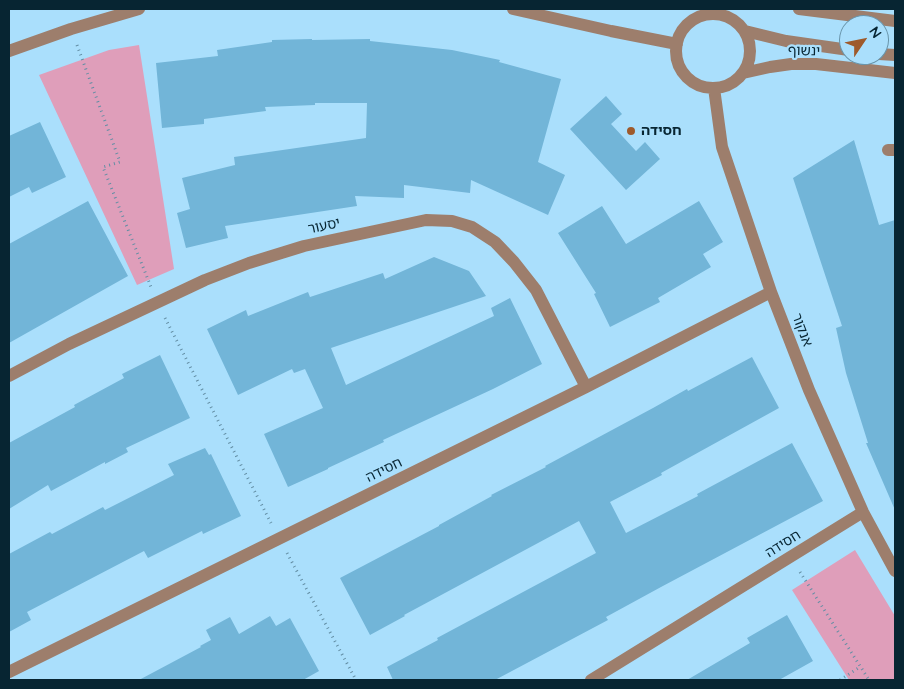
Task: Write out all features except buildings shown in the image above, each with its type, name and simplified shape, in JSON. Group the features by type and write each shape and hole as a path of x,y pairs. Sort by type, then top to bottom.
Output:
{"street":[{"path":"9,51 71,29 139,9"},
{"path":"513,9 677,44"},
{"path":"799,9 895,21"},
{"path":"707,11 728,17 738,23 745,31 749,41 750,52 748,63 743,73 735,81 725,86 714,88 693,82 685,75 677,55 677,44 687,24 707,11"},
{"name":"ינשוף","path":"745,31 839,48"},
{"name":"ינשוף","path":"743,73 791,64 816,64 895,73"},
{"name":"אנקור","path":"714,88 722,147 771,292 809,390 863,512 895,571"},
{"name":"יסעור","path":"9,376 69,344 205,280 304,246 426,220 452,221 472,227 495,242 536,290 586,387"},
{"name":"חסידה","path":"9,672 586,387 771,292"},
{"name":"חסידה","path":"590,680 863,512"}],"path":[{"path":"71,29 120,162 103,167 157,303 279,538 356,680"},
{"path":"790,557 869,680"},
{"path":"840,680 860,667"}],"shaded area":[{"path":"139,45 174,269 137,285 39,75 109,50"},
{"path":"855,550 895,616 895,680 849,680 792,590"}],"place":[{"name":"חסידה","path":"631,131"}]}
